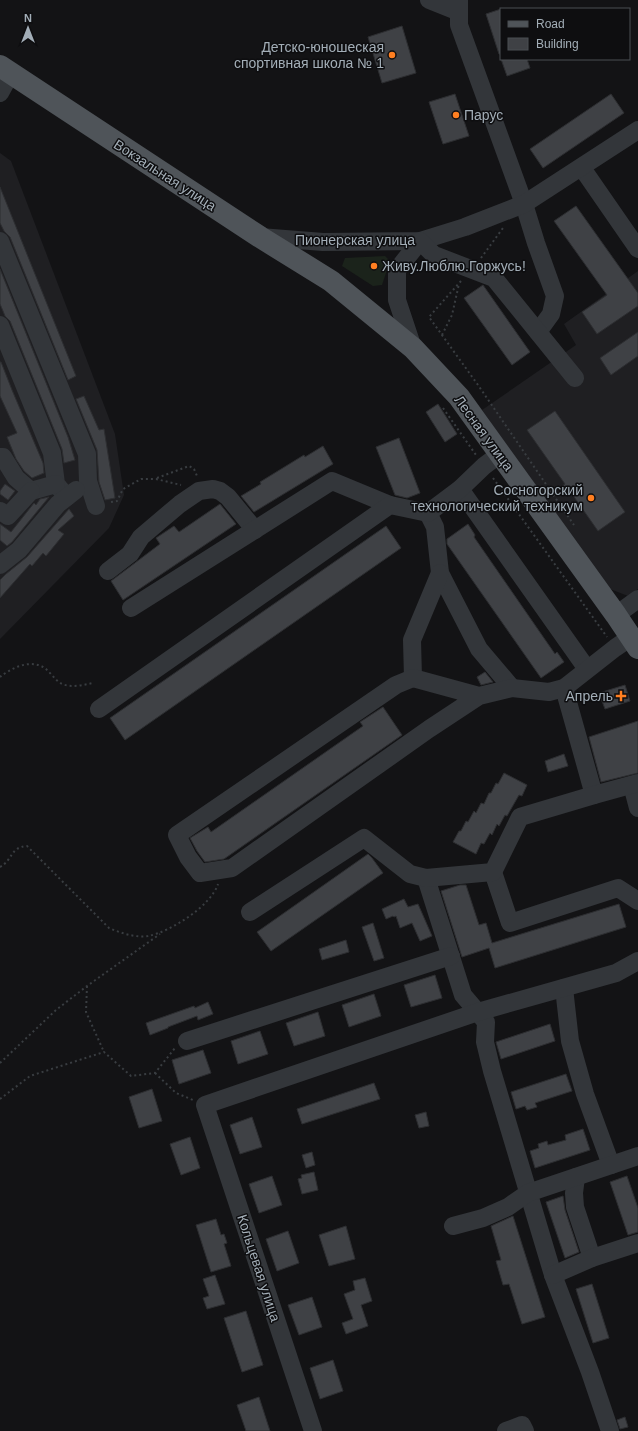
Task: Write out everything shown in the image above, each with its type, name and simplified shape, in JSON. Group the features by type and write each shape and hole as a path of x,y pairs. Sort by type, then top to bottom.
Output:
{"main road":[{"name":"Вокзальная улица","path":"6,70 260,237 331,281"},
{"name":"Лесная улица","path":"331,281 413,348 459,398 492,460 616,615 628,644"}],"street":[{"path":"429,0 459,6 459,25 556,296 551,314 538,332"},
{"path":"0,93 6,70"},
{"name":"Пионерская улица","path":"260,237 323,242 420,241 465,227 524,204 582,168 638,130"},
{"path":"582,168 638,248"},
{"path":"0,241 86,454 88,481 96,506"},
{"path":"413,348 397,300 397,270 420,241 434,255 494,278 575,378"},
{"path":"0,325 52,453 62,490 58,504 19,550 0,565"},
{"path":"0,457 3,457 16,478 31,491 62,490 88,481"},
{"path":"428,513 460,489 492,460"},
{"path":"131,608 332,481 390,505 428,513 436,527 440,573 479,649 512,688"},
{"path":"108,571 130,554 141,537 180,504 199,491 213,489 220,491 228,497 255,530"},
{"path":"460,489 587,669"},
{"path":"0,511 8,516 31,491"},
{"path":"99,709 390,505"},
{"path":"413,678 412,640 440,573"},
{"path":"616,615 638,599"},
{"path":"479,696 413,678 396,685 177,835 188,857 200,873 232,868 429,729 479,696 512,688 549,692 564,688 587,669 628,644"},
{"path":"564,688 594,795"},
{"path":"638,808 635,784 520,817 493,872 510,923 618,888 638,901"},
{"path":"250,912 364,838 410,874 426,878 493,872"},
{"path":"426,878 463,995 486,1022 485,1042 492,1071 553,1276 590,1372 610,1431"},
{"path":"187,1041 451,956"},
{"path":"205,1105 478,1012 616,973 638,961"},
{"path":"564,988 570,1041 586,1094 611,1165"},
{"name":"Кольцевая улица","path":"205,1105 312,1431"},
{"path":"453,1226 483,1218 508,1207 528,1193 638,1156"},
{"path":"576,1177 574,1192 575,1207 592,1258"},
{"path":"553,1276 592,1258 638,1243"},
{"path":"506,1431 522,1425 525,1431"}],"path":[{"path":"442,335 452,315 460,283"},
{"path":"429,317 575,526"},
{"path":"443,408 492,460 628,644"},
{"path":"156,479 189,466 194,470"},
{"path":"96,506 117,501 123,489 141,479 156,479 168,481 178,485"},
{"path":"0,677 8,671 31,664 41,666 61,684 72,686 94,683"},
{"path":"0,867 6,864 15,849 20,846 27,846 109,928 133,936 147,936 162,932"},
{"path":"0,1063 56,1010 162,932 187,917 207,902 217,888 220,879 216,871"},
{"path":"87,986 86,1012 104,1052 131,1076 155,1073 177,1046 187,1041"},
{"path":"0,1099 30,1076 104,1052"},
{"path":"155,1073 176,1093 205,1105"}],"shaded area":[{"path":"0,153 11,161 115,434 124,495 109,528 0,639"},
{"path":"385,256 390,261 382,285 373,286 342,266 345,258"},
{"name":"Сосногорский технологический техникум","path":"638,271 638,589 628,596 605,587 482,410 576,345 564,324"}],"building":[{"path":"500,9 500,54 499,54 486,14"},
{"name":"Детско-юношеская спортивная школа № 1","path":"402,26 416,73 382,83 368,37"},
{"path":"501,60 527,60 530,68 507,76"},
{"path":"455,94 469,136 443,144 429,102"},
{"path":"611,94 624,113 543,168 530,149"},
{"path":"0,187 76,376 68,380 10,237 4,231 0,223"},
{"path":"576,206 638,293 638,306 597,334 582,312 607,295 554,221"},
{"path":"0,269 68,437 75,460 64,463 62,449 10,321 5,316 0,304"},
{"path":"483,285 530,352 512,365 464,298"},
{"path":"638,332 638,356 611,375 600,358"},
{"path":"0,362 43,463 44,473 32,478 24,471 16,459 7,437 17,433 0,396"},
{"path":"84,396 99,430 104,429 115,498 105,500 99,482 97,450 76,399"},
{"path":"438,404 457,434 445,442 426,412"},
{"path":"555,411 625,512 598,531 572,494 568,496 561,487 565,484 527,430"},
{"path":"399,438 420,493 407,498 395,495 376,447"},
{"path":"323,446 333,464 254,512 241,496 261,484 260,482 304,455 305,457"},
{"path":"5,484 15,491 8,500 0,494 0,491"},
{"path":"49,497 12,542 7,546 0,540 0,524 11,532 34,503 36,505 40,499"},
{"path":"220,504 236,524 123,600 111,581 160,544 156,538 174,526 179,532"},
{"path":"69,509 74,516 58,530 64,534 46,556 43,553 32,566 30,564 0,598 0,580 27,557"},
{"path":"468,524 475,535 474,537 555,654 557,652 564,662 541,678 447,544 447,539"},
{"path":"386,526 401,548 125,740 110,718"},
{"path":"485,672 493,682 481,685 477,677"},
{"path":"625,685 630,701 605,709 599,693"},
{"path":"383,707 402,735 224,859 205,862 190,838 208,827 211,832 363,726 360,722"},
{"path":"638,721 638,773 601,782 589,737"},
{"path":"564,754 568,766 548,772 545,761"},
{"path":"504,773 527,785 522,796 519,795 507,816 505,815 499,826 497,824 492,835 490,833 484,844 481,843 476,854 453,842 466,821 468,822 474,811 476,813 481,803 484,804 489,793 491,793 496,783 498,784"},
{"path":"368,854 383,873 271,951 257,932"},
{"path":"460,885 466,885 479,925 486,923 492,943 619,904 626,927 495,968 489,948 462,957 441,891"},
{"path":"404,899 408,907 418,904 432,936 420,941 412,923 400,928 396,916 386,919 382,909"},
{"path":"373,923 384,958 374,961 362,927"},
{"path":"346,940 349,952 322,960 319,949"},
{"path":"435,975 442,998 411,1007 404,985"},
{"path":"374,994 381,1016 349,1027 342,1005"},
{"path":"208,1002 213,1014 198,1020 197,1016 150,1035 146,1023 194,1006 195,1008"},
{"path":"318,1012 325,1036 294,1046 286,1023"},
{"path":"550,1024 555,1041 501,1059 496,1042"},
{"path":"260,1031 268,1054 238,1064 231,1041"},
{"path":"203,1050 211,1073 179,1084 172,1060"},
{"path":"566,1074 572,1091 535,1103 537,1107 527,1110 525,1106 516,1109 511,1092"},
{"path":"374,1083 380,1099 302,1124 297,1109"},
{"path":"152,1089 162,1121 139,1128 129,1097"},
{"path":"426,1112 429,1126 419,1128 415,1115"},
{"path":"252,1117 262,1147 240,1154 230,1125"},
{"path":"583,1129 590,1150 535,1168 530,1151 539,1148 538,1144 547,1141 548,1145 566,1140 565,1135"},
{"path":"190,1137 200,1168 181,1175 170,1144"},
{"path":"312,1152 315,1165 306,1168 302,1155"},
{"path":"314,1172 318,1190 302,1194 298,1179 302,1178 301,1175"},
{"path":"272,1176 282,1205 259,1213 249,1184"},
{"path":"627,1176 638,1208 638,1232 628,1235 610,1182"},
{"path":"563,1196 565,1210 579,1252 565,1258 546,1202"},
{"path":"513,1216 545,1317 522,1324 509,1284 503,1285 496,1261 501,1260 491,1226"},
{"path":"216,1219 221,1235 224,1234 227,1243 224,1244 231,1266 211,1272 196,1225"},
{"path":"346,1226 355,1259 329,1266 319,1235"},
{"path":"288,1231 299,1263 277,1271 266,1239"},
{"path":"215,1275 225,1304 207,1309 203,1298 209,1296 203,1279"},
{"path":"365,1278 372,1301 361,1305 368,1326 346,1334 342,1323 353,1319 344,1294 355,1290 353,1281"},
{"path":"592,1284 609,1338 593,1343 576,1289"},
{"path":"312,1297 322,1327 299,1335 288,1305"},
{"path":"246,1311 263,1365 242,1372 224,1318"},
{"path":"333,1360 343,1391 320,1399 310,1368"},
{"path":"259,1397 270,1431 246,1431 237,1405"},
{"path":"625,1417 628,1427 620,1429 617,1420"}],"place":[{"name":"Детско-юношеская спортивная школа № 1","path":"392,55"},
{"name":"Парус","path":"456,115"},
{"name":"Живу.Люблю.Горжусь!","path":"374,266"},
{"name":"Сосногорский технологический техникум","path":"591,498"},
{"name":"Апрель","path":"621,696"}]}
